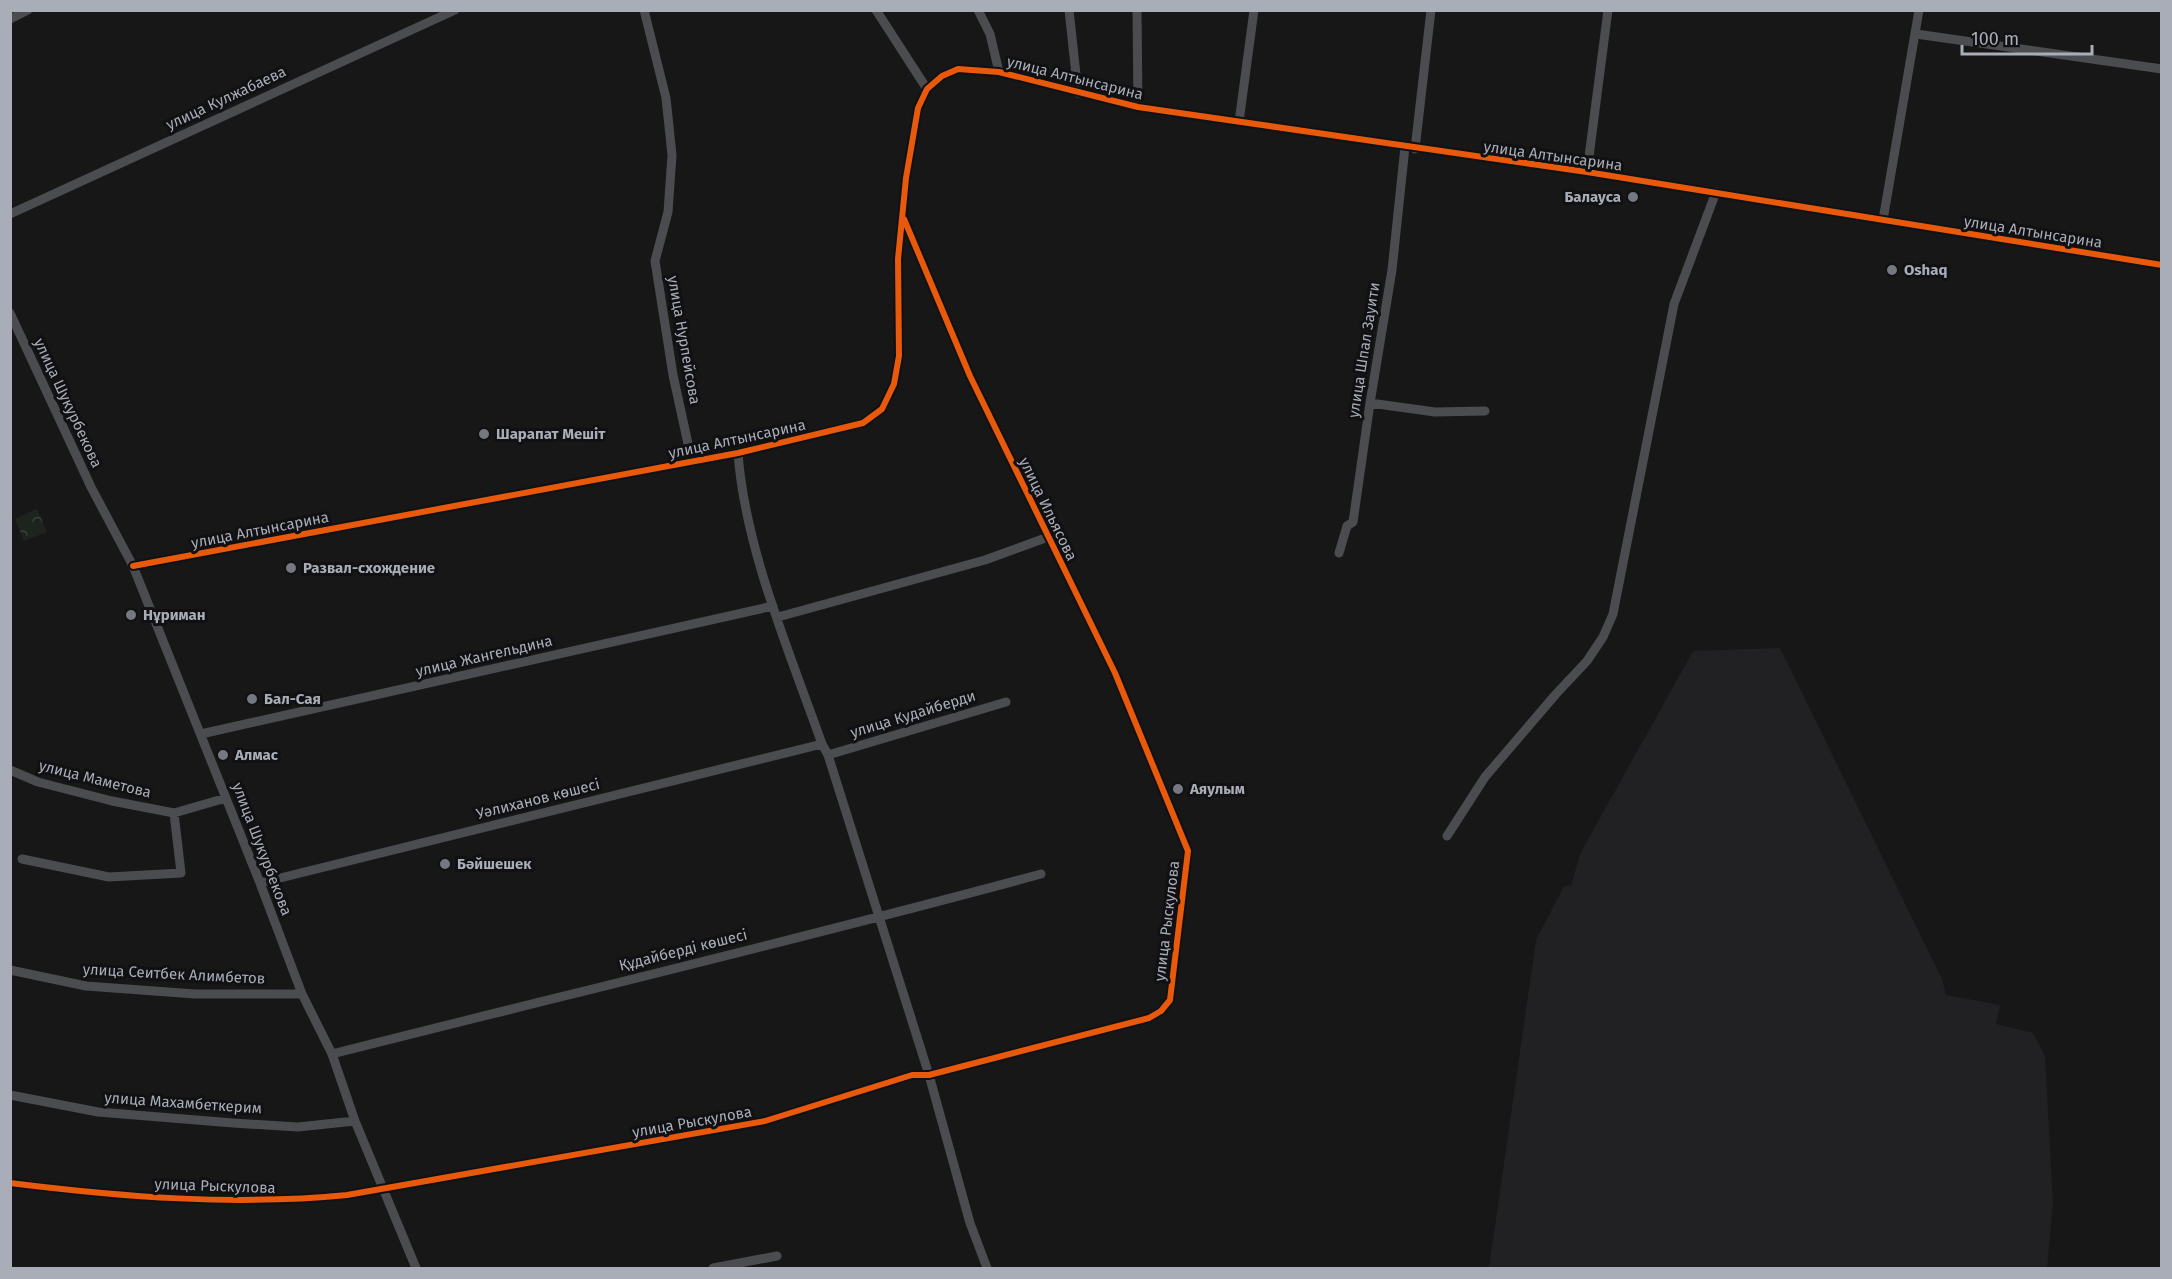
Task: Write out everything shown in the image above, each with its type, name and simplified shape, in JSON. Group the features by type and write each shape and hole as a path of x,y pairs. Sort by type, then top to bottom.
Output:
{"street":[{"path":"10,19 28,10"},
{"name":"улица Кулжабаева","path":"10,214 455,10"},
{"name":"улица Нурпейсова","path":"644,10 666,98 672,155 668,212 655,261 674,375 692,462"},
{"path":"876,10 927,89"},
{"path":"978,10 990,34 999,72"},
{"path":"1069,10 1078,93"},
{"path":"1137,10 1138,107"},
{"path":"1239,122 1254,10"},
{"path":"1415,149 1431,10"},
{"path":"1587,172 1608,10"},
{"path":"1883,220 1919,10"},
{"path":"1916,34 2162,69"},
{"name":"улица Алтынсарина","path":"133,566 738,453 863,423 882,408 894,384 899,356 898,259 906,178 918,108 927,89 942,76 958,69 999,72 1138,107 1415,149 1587,172 2162,265"},
{"name":"улица Шпал Зауити","path":"1339,553 1347,526 1353,522 1392,270 1405,147"},
{"path":"1447,836 1485,777 1587,661 1604,636 1613,614 1674,304 1716,192"},
{"name":"улица Ильясова","path":"903,216 970,376 1114,673 1173,811"},
{"name":"улица Шукурбекова","path":"10,313 90,487 133,566 302,994 332,1054 355,1121 416,1269"},
{"path":"1370,403 1435,412 1485,411"},
{"path":"738,453 740,487 773,606 822,744 828,755 929,1075 970,1223 987,1269"},
{"path":"778,617 962,566 1048,537"},
{"name":"улица Жангельдина","path":"201,734 773,606"},
{"name":"улица Кудайберди","path":"828,755 1006,702"},
{"name":"Уәлиханов көшесі","path":"260,883 822,744"},
{"name":"улица Маметова","path":"10,770 38,782 112,801 174,813 226,798"},
{"name":"улица Рыскулова","path":"10,1183 209,1201 303,1199 347,1195 765,1121 912,1076 929,1075 1149,1018 1161,1011 1170,1000 1188,851 1173,811"},
{"path":"22,860 110,877 182,873 174,813"},
{"name":"Құдайберді көшесі","path":"332,1054 880,918 1041,874"},
{"name":"улица Сеитбек Алимбетов","path":"10,970 86,986 248,996 302,994"},
{"name":"улица Махамбеткерим","path":"10,1095 98,1112 233,1123 298,1127 355,1121"},
{"path":"713,1269 777,1256"}],"shaded area":[{"path":"1780,648 1942,979 1946,995 2000,1005 1996,1024 2033,1033 2045,1056 2053,1204 2047,1268 1489,1268 1536,940 1564,886 1571,886 1580,854 1693,651"}],"green space":[{"path":"37,509 47,532 24,541 15,519"}],"cycle path":[{"path":"133,566 738,453 863,423 882,409 894,384 899,356 898,259 906,178 918,108 927,89 942,76 958,69 999,72 1138,107 1587,172 2162,265"},
{"path":"10,1183 136,1196 221,1200 347,1195 765,1121 912,1075 929,1075 1149,1018 1161,1011 1170,1000 1188,851 1115,673 970,376 904,219"}],"place":[{"name":"Балауса","path":"1633,197"},
{"name":"Oshaq","path":"1892,270"},
{"name":"Шарапат Мешіт","path":"484,434"},
{"name":"Развал-схождение","path":"291,568"},
{"name":"Нұриман","path":"131,615"},
{"name":"Бал-Сая","path":"252,699"},
{"name":"Алмас","path":"223,755"},
{"name":"Аяулым","path":"1178,789"},
{"name":"Бәйшешек","path":"445,864"}]}
